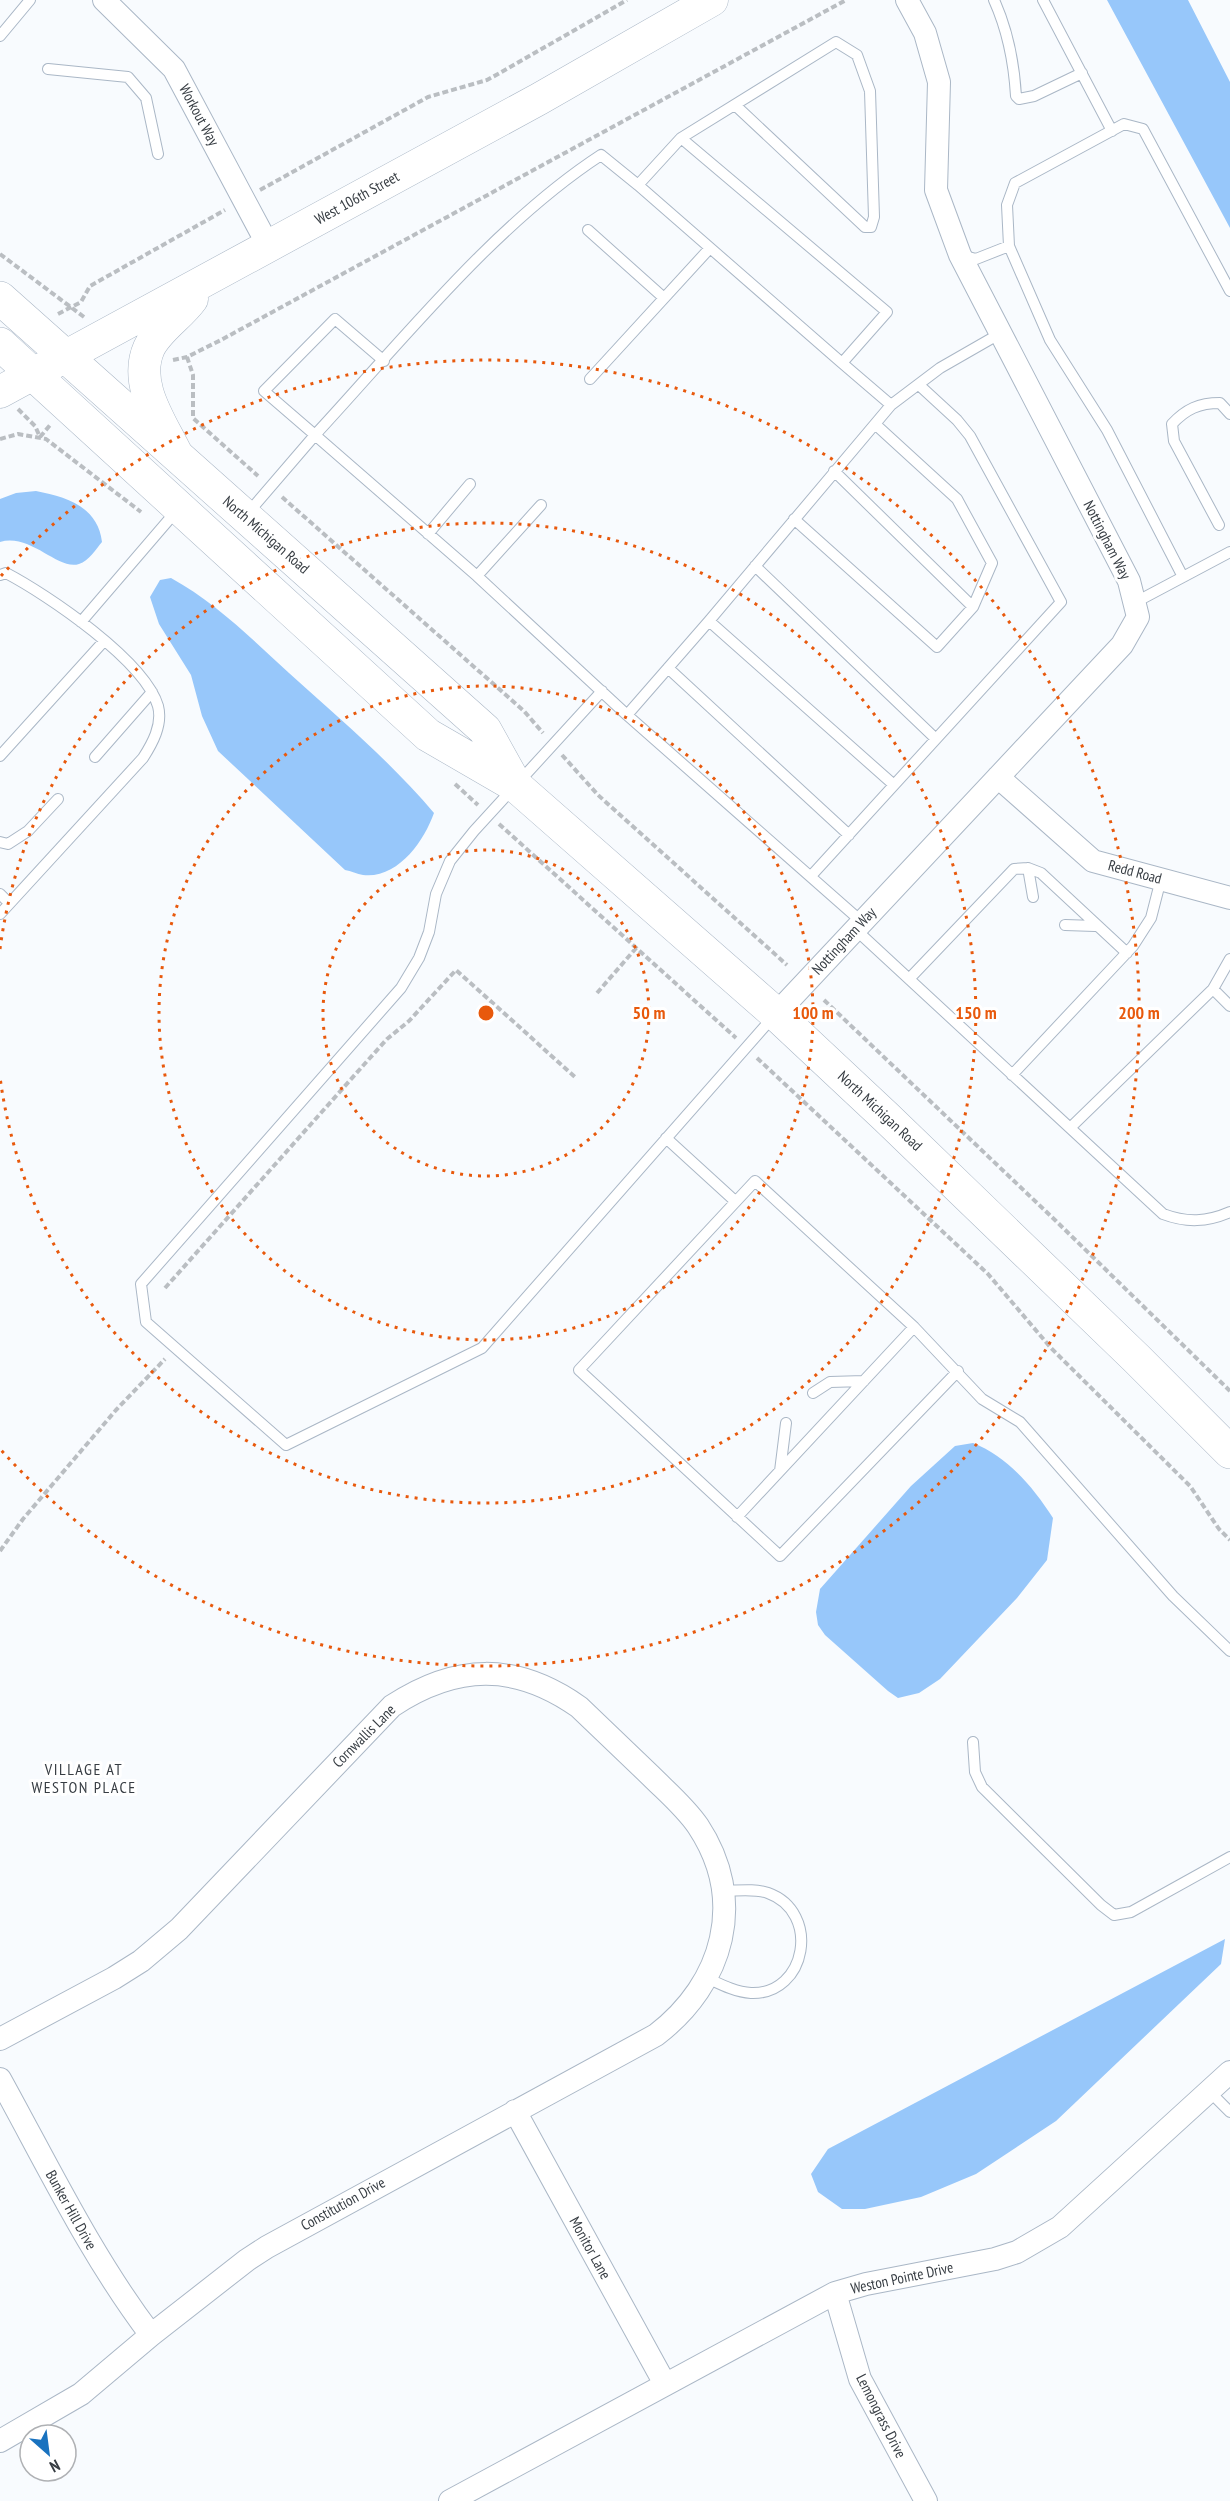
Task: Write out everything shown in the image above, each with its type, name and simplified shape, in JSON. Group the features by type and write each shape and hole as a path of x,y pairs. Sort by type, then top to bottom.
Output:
{"main road":[{"name":"North Michigan Road","path":"0,298 485,730 516,786"},
{"name":"North Michigan Road","path":"0,344 33,374 170,517 428,735 516,786 776,1014 886,1116 1129,1350 1230,1452"}],"street":[{"name":"Workout Way","path":"104,0 174,69 269,247"},
{"name":"West 106th Street","path":"7,399 33,374 269,247 621,53 712,0"},
{"name":"Nottingham Way","path":"776,1014 1122,645 1138,616 1129,581 960,255 936,190 939,82 926,33 907,0"},
{"path":"179,459 146,392 145,363 149,348 181,313 203,283"},
{"name":"Redd Road","path":"998,777 1094,861 1230,898"},
{"name":"Cornwallis Lane","path":"0,2039 141,1961 179,1929 392,1706 415,1691 433,1683 467,1674 509,1675 532,1681 558,1692 579,1707 689,1814 716,1860 722,1891 723,1929 720,1945 703,1985"},
{"name":"Constitution Drive","path":"0,2441 81,2394 151,2335 267,2247 656,2035 672,2022 703,1985"},
{"name":"Weston Pointe Drive","path":"462,2498 664,2384 835,2293 866,2284 995,2259 1017,2252 1039,2241 1060,2227 1230,2072"},
{"name":"Bunker Hill Drive","path":"0,2079 104,2268 151,2335"},
{"name":"Monitor Lane","path":"515,2111 664,2384"},
{"name":"Lemongrass Drive","path":"835,2293 860,2379 926,2501"}],"lane":[{"path":"0,36 30,0"},
{"path":"994,0 1003,19 1014,62 1016,96 1019,99 1034,96 1082,73"},
{"path":"1043,0 1112,131"},
{"path":"638,185 681,138 836,42 858,55 870,91 874,217 871,227 865,227 735,105"},
{"path":"48,69 128,76 146,98 158,154"},
{"path":"1183,578 1107,430 1050,340 1009,246 1006,205 1015,183 1124,124 1143,129 1230,291"},
{"path":"681,138 887,312 842,363"},
{"path":"244,516 473,263 564,179 601,155 891,405"},
{"path":"588,230 664,298"},
{"path":"960,255 976,259 1009,246"},
{"path":"590,379 710,248"},
{"path":"384,361 335,319 264,391 477,576 627,715 811,876 909,979 1163,1215 1179,1220 1198,1221 1217,1218 1230,1212"},
{"path":"627,715 891,405 958,356 1001,333"},
{"path":"811,876 1061,602 970,436 957,420 919,385"},
{"path":"1219,525 1174,441 1172,424 1183,413 1203,403 1220,403 1230,414"},
{"path":"795,519 937,647 973,608 992,563 957,499 874,424"},
{"path":"834,471 973,608"},
{"path":"428,534 470,484"},
{"path":"477,576 541,505"},
{"path":"81,622 170,517"},
{"path":"1134,603 1230,552"},
{"path":"755,566 936,739"},
{"path":"0,575 6,573 33,587 104,641 152,692 159,708 158,728 143,758 0,914"},
{"path":"709,621 894,785"},
{"path":"0,756 104,641"},
{"path":"668,668 849,834"},
{"path":"602,691 489,814 450,861 436,894 429,932 419,958 400,988 141,1284 146,1322 286,1445 482,1348 776,1014"},
{"path":"95,757 152,692"},
{"path":"0,842 8,844 28,831 58,799"},
{"path":"909,979 1014,869 1028,868 1041,873 1126,954"},
{"path":"1028,868 1034,897"},
{"path":"1012,1075 1126,954 1151,918 1161,879"},
{"path":"0,894 9,903"},
{"path":"1065,926 1095,926"},
{"path":"1070,1128 1213,989 1230,959"},
{"path":"1213,989 1230,1006"},
{"path":"666,1138 735,1201"},
{"path":"958,1371 780,1556 579,1370 755,1181 914,1328 958,1371 982,1399 1020,1422 1173,1596 1230,1651"},
{"path":"737,1517 914,1328"},
{"path":"813,1393 830,1382 864,1381"},
{"path":"780,1471 786,1424"},
{"path":"973,1742 975,1772 982,1787 1101,1905 1114,1915 1131,1912 1230,1857"},
{"path":"703,1985 751,1993 765,1991 779,1984 791,1974 802,1949 799,1922 780,1899 756,1890 722,1891"},
{"path":"1210,2092 1230,2112"}],"path":[{"path":"0,254 69,308 81,302 90,286 428,97 487,80 627,0"},
{"path":"170,360 187,357 221,340 846,0"},
{"path":"187,357 193,375 193,418 524,711 598,795 787,965"},
{"path":"7,399 35,426 40,437"},
{"path":"0,440 18,434 46,439 170,517"},
{"path":"454,783 746,1047 988,1274 1051,1348 1190,1486 1219,1529 1230,1540"},
{"path":"597,993 637,947"},
{"path":"165,1288 375,1052 409,1021 456,970 575,1077"},
{"path":"824,1000 1040,1205 1230,1391"},
{"path":"0,1551 23,1519 116,1410 176,1348"}],"water":[{"path":"1107,0 1188,0 1230,82 1230,228"},
{"path":"36,491 59,497 79,506 94,520 102,542 86,560 71,565 22,543 0,542 0,499 16,493"},
{"path":"171,578 203,598 247,634 382,758 434,813 424,835 398,865 376,875 363,875 345,870 218,751 202,716 191,675 159,624 150,597 160,580"},
{"path":"973,1443 997,1456 1019,1474 1053,1518 1047,1560 1017,1598 940,1679 919,1693 898,1698 825,1635 818,1625 816,1612 820,1589 911,1486 955,1446"},
{"path":"1225,1939 1221,1964 1056,2121 976,2174 921,2197 865,2209 842,2209 818,2192 811,2174 828,2149"}],"district":[{"name":"VILLAGE AT WESTON PLACE","path":"84,1778"}]}
